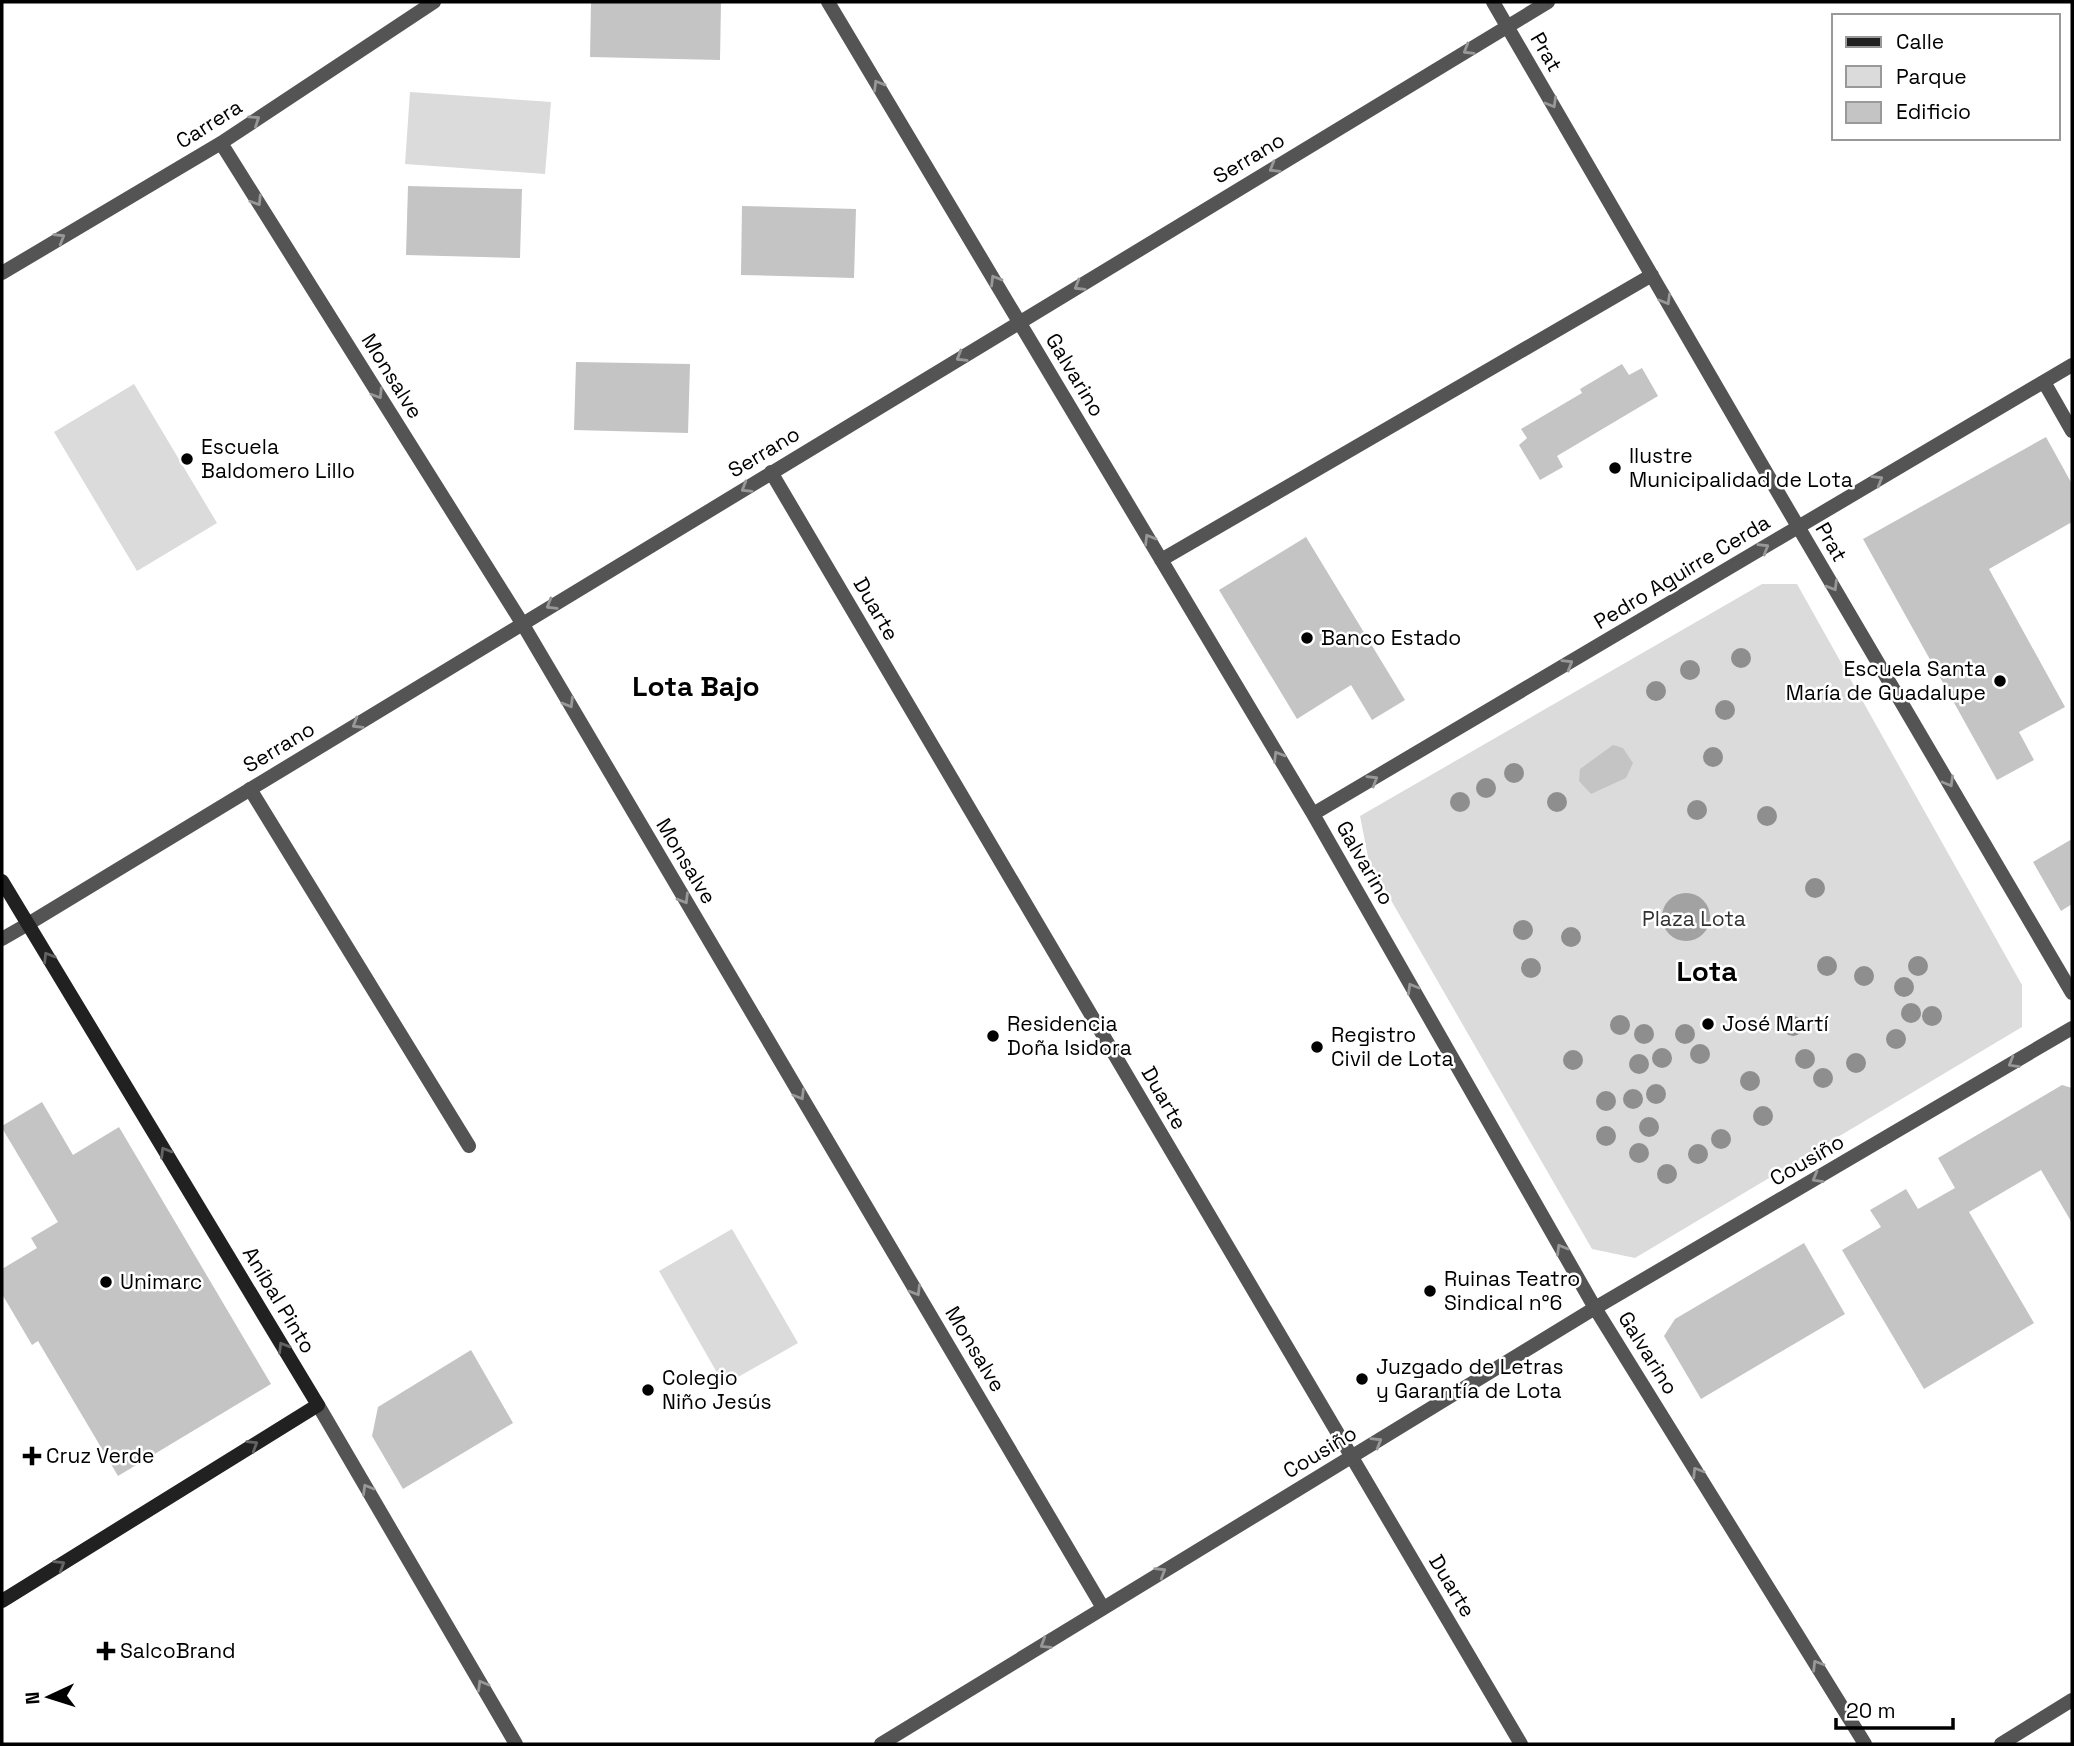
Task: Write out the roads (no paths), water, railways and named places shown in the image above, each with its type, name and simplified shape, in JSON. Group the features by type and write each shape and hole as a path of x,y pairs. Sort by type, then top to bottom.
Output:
{"main road":[{"name":"Aníbal Pinto","path":"2,881 318,1405"},
{"path":"2,1601 318,1405"}],"street":[{"name":"Carrera","path":"2,273 221,143 433,2"},
{"name":"Galvarino","path":"828,2 1313,814 1595,1308 1866,1744"},
{"name":"Prat","path":"1493,2 2072,993"},
{"name":"Serrano","path":"2,939 1548,2"},
{"name":"Monsalve","path":"221,143 522,623 1103,1608"},
{"path":"1161,561 1652,275"},
{"name":"Pedro Aguirre Cerda","path":"1313,814 2072,365"},
{"path":"2045,382 2072,430"},
{"name":"Duarte","path":"771,472 1521,1744"},
{"path":"250,789 469,1146"},
{"name":"Cousiño","path":"881,1744 1595,1308 2072,1028"},
{"name":"Aníbal Pinto","path":"318,1405 516,1744"},
{"path":"2000,1744 2072,1700"}],"place":[{"name":"Escuela Baldomero Lillo","path":"187,459"},
{"name":"Ilustre Municipalidad de Lota","path":"1615,468"},
{"name":"Banco Estado","path":"1307,638"},
{"name":"Escuela Santa María de Guadalupe","path":"2000,681"},
{"name":"José Martí","path":"1708,1024"},
{"name":"Residencia Doña Isidora","path":"993,1036"},
{"name":"Registro Civil de Lota","path":"1317,1047"},
{"name":"Unimarc","path":"106,1282"},
{"name":"Ruinas Teatro Sindical n°6","path":"1430,1291"},
{"name":"Juzgado de Letras y Garantía de Lota","path":"1362,1379"},
{"name":"Colegio Niño Jesús","path":"648,1390"},
{"name":"Cruz Verde","path":"32,1456"},
{"name":"SalcoBrand","path":"106,1651"}],"district":[{"name":"Lota Bajo","path":"696,686"},
{"name":"Lota","path":"1707,971"}],"park label":[{"name":"Plaza Lota","path":"1694,919"}]}
